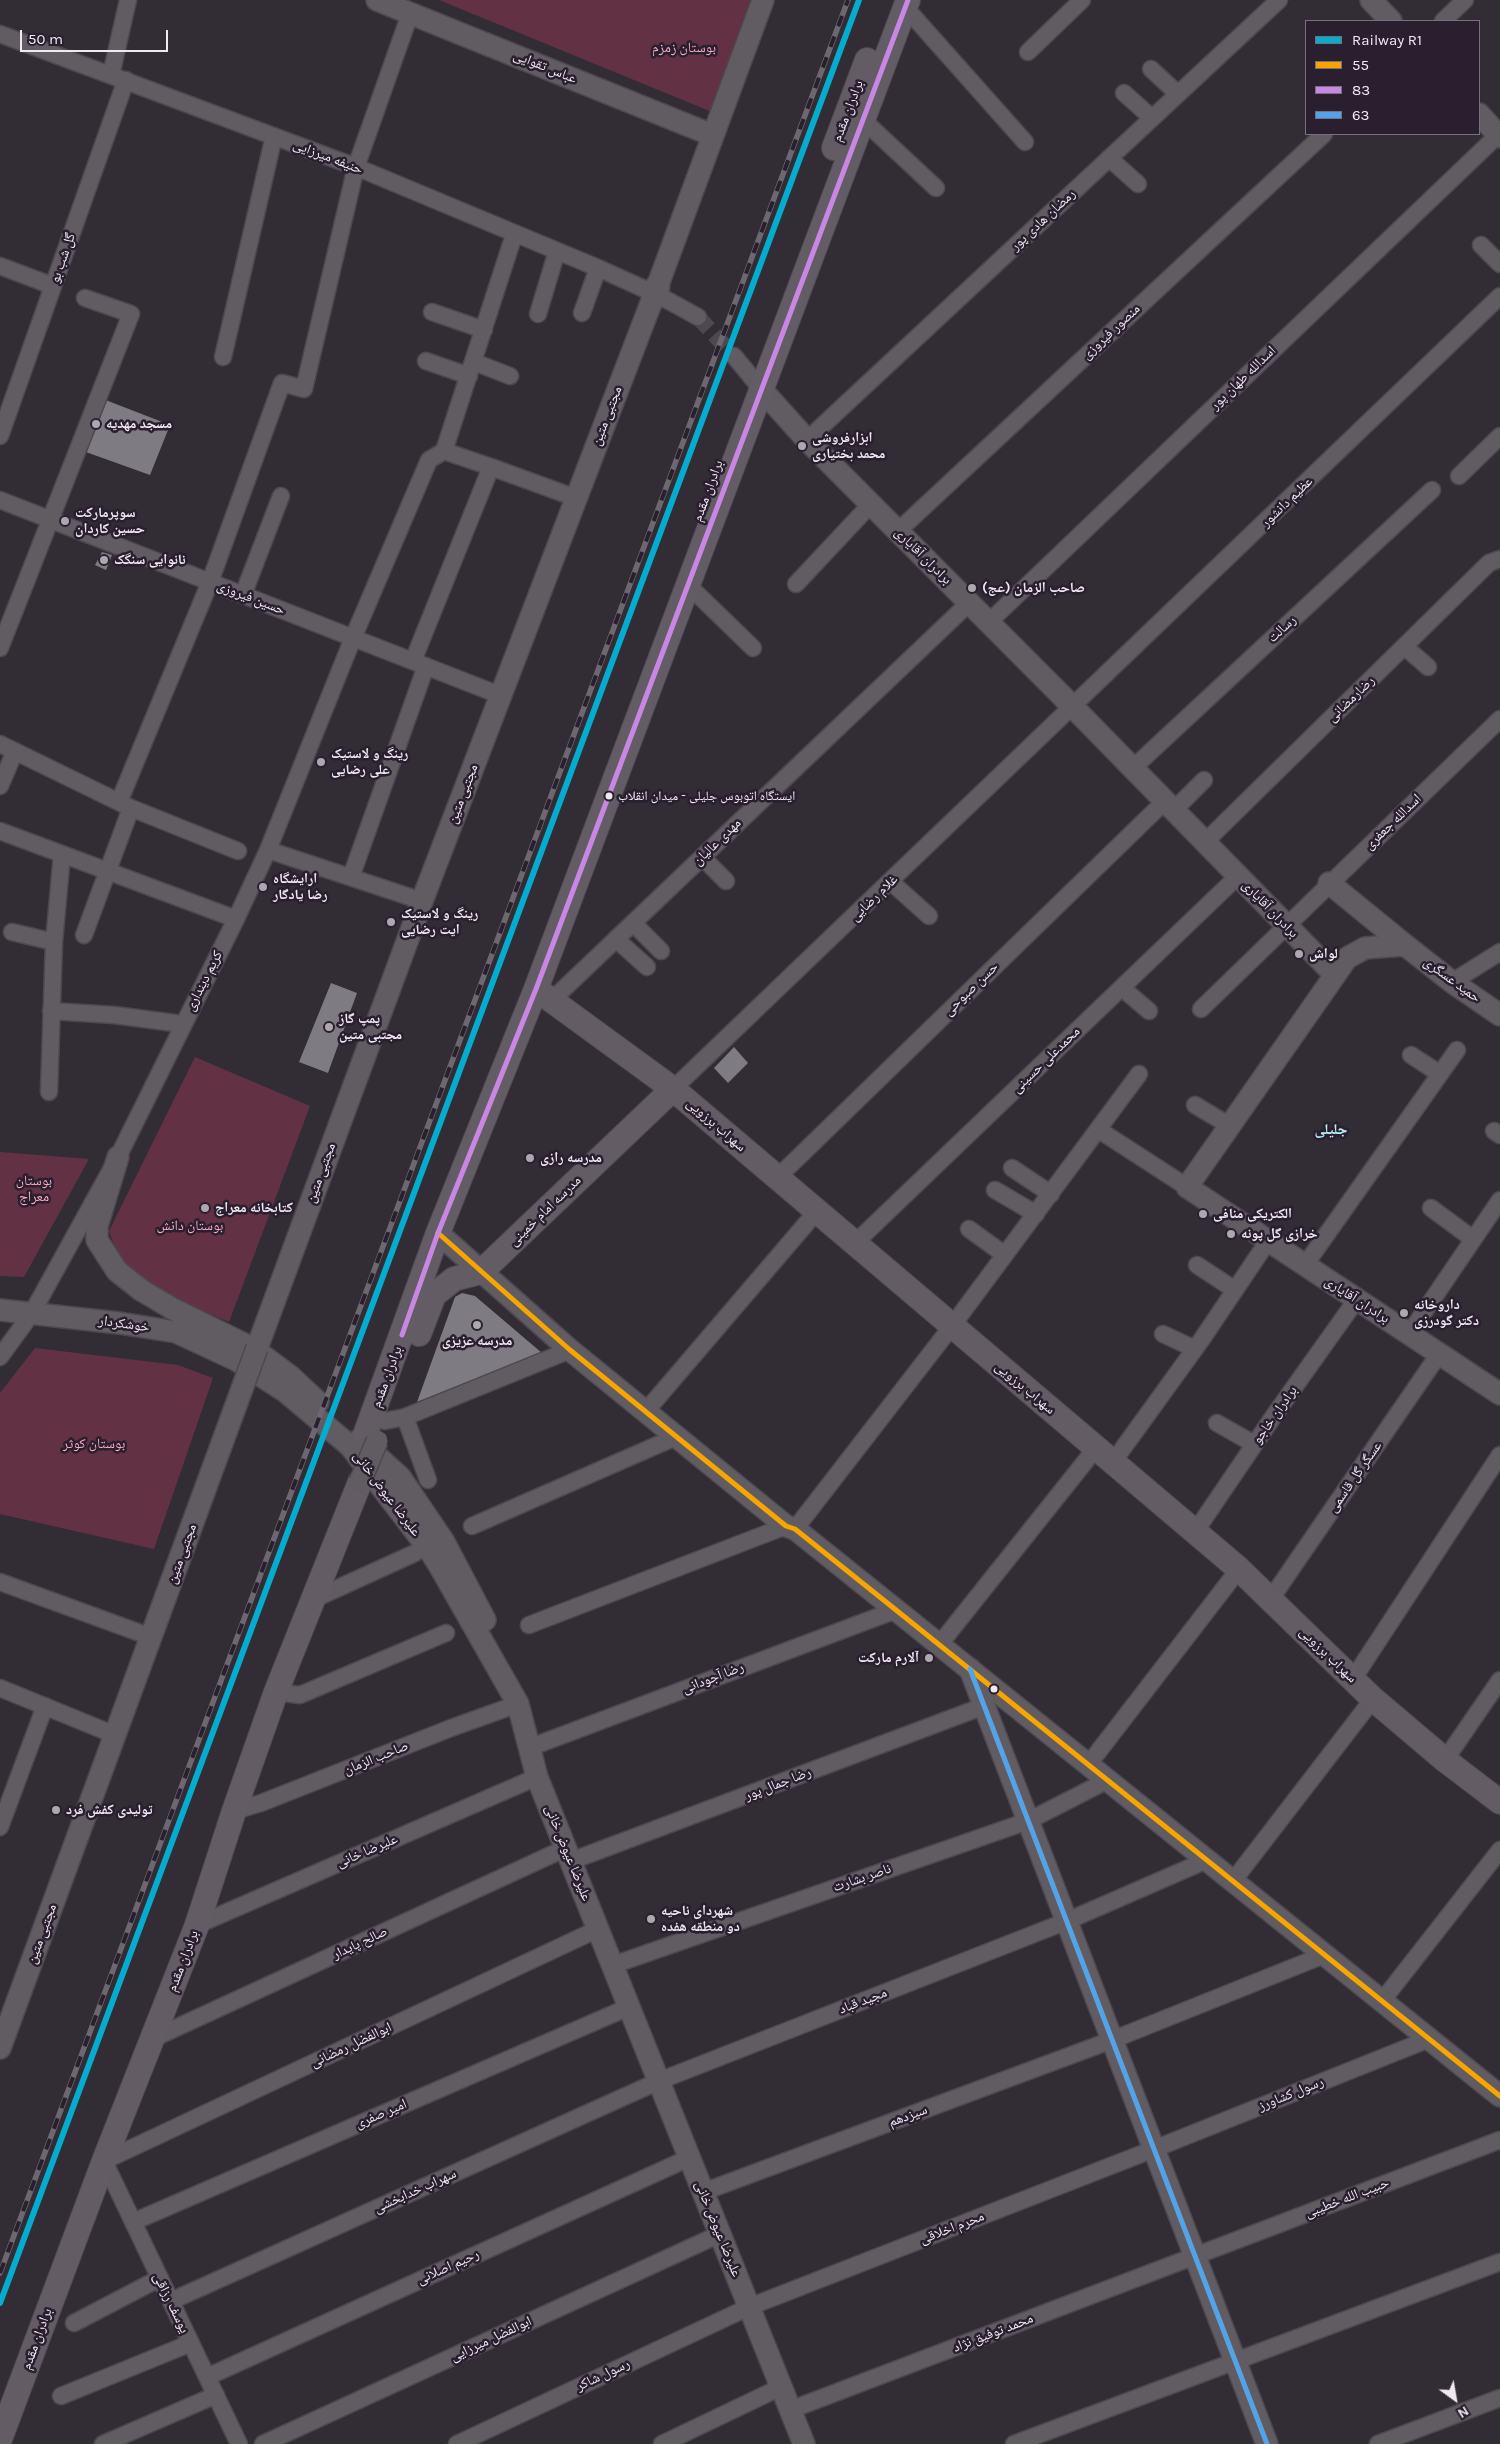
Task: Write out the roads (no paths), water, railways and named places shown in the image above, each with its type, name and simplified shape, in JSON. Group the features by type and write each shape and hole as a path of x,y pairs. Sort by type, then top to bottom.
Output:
{"main road":[{"name":"برادران مقدم","path":"381,1427 438,1233 539,991 688,586 756,384 862,119 904,2"},
{"name":"برادران مقدم","path":"539,991 756,384 904,2"},
{"name":"سهراب برزویی","path":"539,991 673,1089 1239,1569 1374,1699 1445,1760 1500,1802"},
{"name":"مدرسه امام خمینی","path":"482,1272 673,1089"},
{"name":"برادران مقدم","path":"381,1427 434,1295 454,1279 482,1272"},
{"name":"برادران مقدم","path":"0,2409 148,2037 191,1924 272,1691 355,1479"},
{"name":"برادران مقدم","path":"0,2439 100,2159"}],"street":[{"name":"گل شب بو","path":"0,436 53,286 118,77 128,0"},
{"name":"عباس تقوایی","path":"377,0 712,135"},
{"name":"مجتبی متین","path":"0,2048 422,901 655,293 763,0"},
{"path":"1028,52 1082,0"},
{"name":"رمضان هادی پور","path":"807,440 1279,0"},
{"path":"1371,0 1390,20"},
{"path":"1444,20 1465,0"},
{"path":"904,2 1024,142"},
{"path":"84,935 125,805 210,582 282,383 304,389 356,167 410,14"},
{"name":"حنیفه میرزایی","path":"0,34 356,167 514,235 598,268 655,293 698,317"},
{"path":"1151,69 1178,94"},
{"path":"1124,94 1152,118"},
{"path":"1480,115 1499,135"},
{"path":"862,119 936,188"},
{"name":"منصور فیروزی","path":"898,531 1323,135"},
{"name":"اسدالله طهان پور","path":"989,622 1499,135"},
{"path":"224,357 274,136"},
{"path":"1110,158 1138,184"},
{"path":"514,235 444,451 576,498"},
{"path":"1481,245 1500,264"},
{"path":"538,314 557,251"},
{"path":"0,266 53,286"},
{"path":"582,312 598,268"},
{"name":"عظیم دانشور","path":"1074,707 1500,296"},
{"path":"0,648 131,314 85,298"},
{"path":"432,312 484,330"},
{"path":"734,356 756,384"},
{"path":"426,361 510,376"},
{"name":"برادران آقایاری","path":"756,384 807,440 1074,707 1334,974"},
{"path":"1459,476 1500,436"},
{"name":"کریم دینداری","path":"0,1356 32,1313 118,1157 182,1024 236,919 268,850 353,638 430,460 444,451"},
{"path":"350,877 419,664 491,467"},
{"name":"رسالت","path":"1133,768 1432,490"},
{"path":"243,595 280,496"},
{"name":"حسین فیروزی","path":"0,500 502,696"},
{"path":"796,584 872,504"},
{"name":"رضارمضانی","path":"1205,842 1489,563 1500,559"},
{"path":"688,586 753,648"},
{"name":"مهدی عالیان","path":"539,991 616,938 969,602"},
{"path":"1405,647 1428,667"},
{"name":"غلام رضایی","path":"673,1089 1074,707"},
{"name":"اسدالله جعفری","path":"1202,1009 1329,883 1499,723"},
{"path":"0,744 125,805 238,851"},
{"path":"0,786 15,751"},
{"name":"حسن صبوحی","path":"777,1178 1169,806 1204,780"},
{"path":"0,831 236,919"},
{"path":"268,850 422,901"},
{"path":"49,1092 54,942 62,854"},
{"path":"702,857 726,881"},
{"name":"محمدعلی حسینی","path":"855,1243 1238,876"},
{"path":"891,882 929,916"},
{"name":"حمید عسگری","path":"1329,883 1452,982 1500,1015"},
{"path":"632,923 661,951"},
{"path":"12,932 54,942"},
{"path":"616,938 646,967"},
{"path":"1099,1130 1187,1187 1347,958 1365,948 1405,945"},
{"path":"1452,982 1500,952"},
{"path":"1122,988 1149,1011"},
{"path":"51,1011 114,1015 182,1024"},
{"path":"1305,1266 1457,1050"},
{"path":"1411,1055 1440,1074"},
{"path":"529,1625 791,1528 952,1326 1139,1074"},
{"path":"1195,1105 1230,1126"},
{"path":"118,1157 97,1226 97,1240 101,1249 117,1271 141,1290 216,1341"},
{"path":"1012,1168 1051,1194"},
{"name":"برادران آقایاری","path":"1187,1187 1500,1394"},
{"path":"995,1190 1036,1214"},
{"path":"1409,1334 1500,1200"},
{"path":"1431,1208 1473,1239"},
{"path":"646,1411 817,1212"},
{"path":"970,1229 1005,1255"},
{"path":"438,1233 570,1350 1500,2096"},
{"path":"939,1645 1195,1349 1268,1241"},
{"path":"1197,1265 1235,1290"},
{"name":"برادران خاجو","path":"1195,1532 1356,1299"},
{"name":"خوشکردار","path":"0,1310 152,1328 216,1341"},
{"path":"1163,1334 1195,1349"},
{"name":"علیرضا عیوض خانی","path":"216,1341 236,1360 286,1392 350,1446 439,1565 518,1704 538,1777 568,1855 804,2444"},
{"path":"355,1479 381,1427 570,1350"},
{"name":"عسگر گل قاسمی","path":"1270,1600 1439,1354"},
{"path":"1217,1423 1254,1444"},
{"path":"381,1427 428,1480"},
{"path":"472,1526 678,1436"},
{"path":"1353,1679 1500,1456"},
{"path":"308,1599 415,1553"},
{"path":"1088,1765 1239,1569"},
{"path":"0,1582 151,1637"},
{"name":"رضا آجودانی","path":"531,1747 896,1610"},
{"path":"272,1691 300,1695 446,1633"},
{"path":"970,1669 1267,2444"},
{"path":"1445,1760 1500,1680"},
{"path":"0,1688 115,1735"},
{"path":"1234,1881 1374,1699"},
{"name":"صاحب الزمان","path":"230,1810 261,1803 451,1728 518,1704"},
{"path":"0,1827 45,1706"},
{"name":"رضا جمال پور","path":"568,1855 984,1706"},
{"name":"علیرضا خانی","path":"191,1924 538,1777"},
{"name":"ناصر بشارت","path":"613,1965 1028,1821 1108,1780"},
{"path":"1382,2001 1500,1850"},
{"name":"صالح پایدار","path":"148,2037 568,1855"},
{"name":"مجید قباد","path":"659,2081 1066,1921 1207,1860"},
{"name":"ابوالفضل رمضانی","path":"100,2159 598,1929"},
{"name":"سیزدهم","path":"703,2192 1112,2040 1324,1955"},
{"name":"امیر صفری","path":"133,2222 629,2007"},
{"name":"رسول کشاورز","path":"1154,2149 1429,2039"},
{"name":"سهراب خدابخشی","path":"171,2301 659,2081"},
{"name":"حبیب‌ الله خطیبی","path":"1195,2256 1500,2140"},
{"name":"محرم اخلاقی","path":"749,2307 1154,2149"},
{"name":"رحیم اصلانی","path":"207,2377 690,2158"},
{"name":"یوسف رزاقی","path":"100,2159 133,2222 239,2444"},
{"name":"ابوالفضل میرزایی","path":"263,2444 720,2234"},
{"name":"محمد توفیق ‌نژاد","path":"790,2410 1195,2256"},
{"path":"1014,2444 1500,2262"},
{"path":"74,2323 160,2278"},
{"name":"رسول شاکر","path":"457,2444 749,2307"},
{"path":"61,2396 191,2343"},
{"path":"662,2444 781,2387"},
{"path":"103,2444 216,2395"},
{"path":"1378,2444 1500,2398"}],"tunnel":[{"path":"698,317 734,356"}],"railway":[{"path":"0,2273 848,0"}],"rail line":[{"name":"R1","path":"0,2303 859,0"}],"place":[{"name":"مسجد مهدیه","path":"96,424"},
{"name":"ابزارفروشی محمد بختیاری","path":"802,446"},
{"name":"سوپرمارکت حسین کاردان","path":"65,521"},
{"name":"نانوایی سنگک","path":"104,560"},
{"name":"صاحب الزمان (عج)","path":"972,588"},
{"name":"رینگ و لاستیک علی رضایی","path":"321,762"},
{"name":"ایستگاه اتوبوس جلیلی - میدان انقلاب","path":"609,796"},
{"name":"ارایشگاه رضا یادگار","path":"263,887"},
{"name":"رینگ و لاستیک ایت رضایی","path":"391,922"},
{"name":"لواش","path":"1299,954"},
{"name":"پمپ گاز مجتبی متین","path":"329,1027"},
{"name":"مدرسه رازی","path":"530,1158"},
{"name":"کتابخانه معراج","path":"205,1208"},
{"name":"الکتریکی منافی","path":"1203,1214"},
{"name":"خرازی گل پونه","path":"1231,1234"},
{"name":"داروخانه دکتر گودرزی","path":"1404,1313"},
{"name":"مدرسه عزیزی","path":"477,1325"},
{"name":"آلارم مارکت","path":"929,1658"},
{"name":"تولیدی کفش فرد","path":"56,1810"},
{"name":"شهردای ناحیه دو منطقه هفده","path":"651,1919"}],"district":[{"name":"جلیلی","path":"1331,1130"}],"park label":[{"name":"بوستان زمزم","path":"684,48"},
{"name":"بوستان معراج","path":"34,1190"},
{"name":"بوستان دانش","path":"190,1226"},
{"name":"بوستان کوثر","path":"94,1444"}]}
